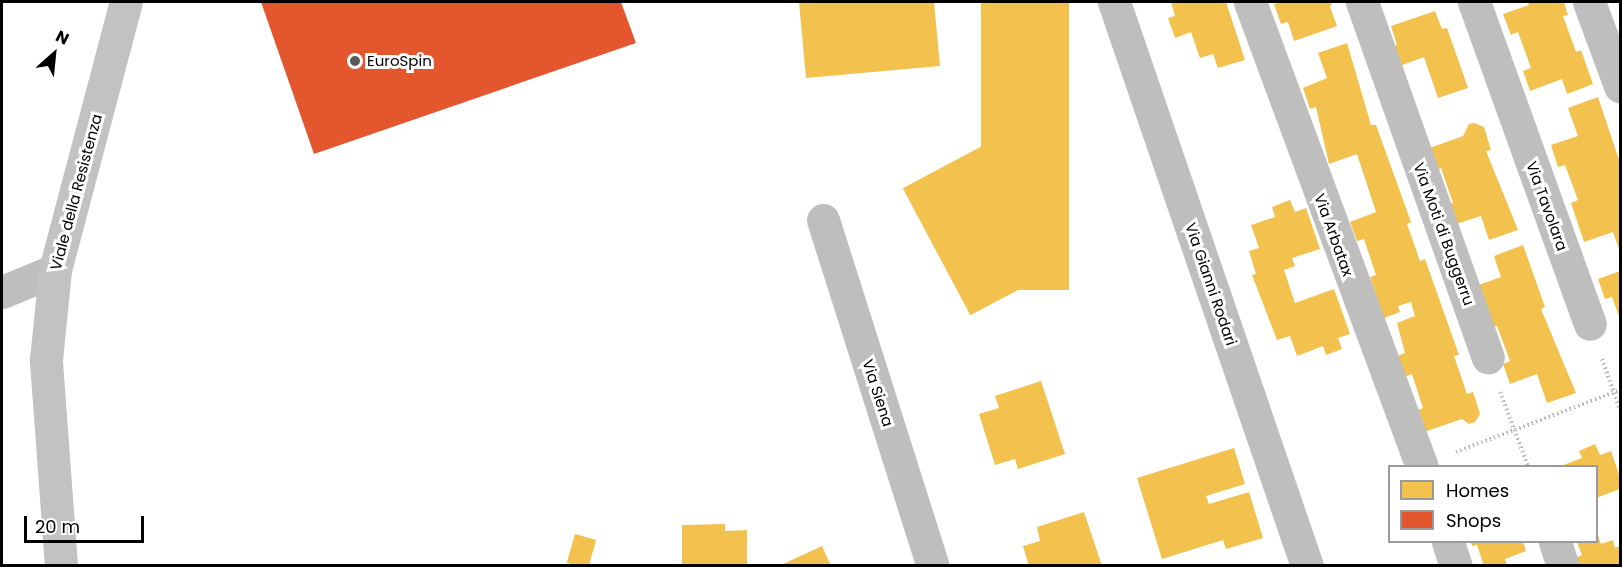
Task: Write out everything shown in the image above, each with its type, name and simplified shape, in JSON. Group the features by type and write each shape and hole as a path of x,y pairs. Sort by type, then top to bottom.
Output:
{"main road":[{"name":"Viale della Resistenza","path":"61,566 46,360 55,270 126,2"}],"street":[{"name":"Via Gianni Rodari","path":"1114,2 1307,566"},
{"name":"Via Arbatax","path":"1250,2 1422,465"},
{"name":"Via Moti di Buggerru","path":"1362,2 1488,357"},
{"name":"Via Tavolara","path":"1474,2 1590,324"},
{"path":"1589,2 1620,86"},
{"name":"Via Siena","path":"823,220 933,566"},
{"path":"2,292 55,270"},
{"path":"1448,543 1456,566"},
{"path":"1554,543 1563,566"}],"path":[{"path":"1590,324 1620,410"},
{"path":"1488,357 1528,465"},
{"path":"1425,465 1620,390"}],"building: Homes":[{"path":"799,2 934,2 940,66 806,78"},
{"path":"981,2 1069,2 1069,290 981,290"},
{"path":"1171,2 1226,2 1245,60 1218,68 1213,54 1200,58 1191,32 1175,38 1168,18 1175,16"},
{"path":"1333,2 1330,7 1337,26 1294,41 1288,22 1281,24 1274,4"},
{"path":"1528,2 1564,2 1568,15 1563,16 1576,52 1581,50 1593,84 1567,94 1562,79 1530,91 1523,71 1531,68 1518,32 1511,35 1503,14 1529,5"},
{"path":"1435,11 1442,29 1447,28 1468,88 1438,98 1424,57 1397,67 1389,47 1397,45 1391,26"},
{"path":"1347,43 1371,125 1376,125 1411,222 1407,224 1420,261 1425,259 1459,355 1454,356 1467,394 1473,392 1480,414 1475,422 1469,424 1462,419 1424,432 1416,411 1423,408 1412,374 1404,377 1397,356 1405,353 1397,323 1415,316 1411,302 1398,306 1400,312 1384,318 1370,277 1376,275 1364,239 1357,241 1350,222 1376,212 1357,154 1329,164 1316,107 1310,109 1303,88 1327,78 1318,53"},
{"path":"1598,97 1620,163 1620,252 1613,232 1584,242 1571,203 1578,200 1565,165 1558,167 1551,145 1578,136 1568,108"},
{"path":"1474,123 1484,127 1491,150 1486,151 1518,230 1489,240 1481,216 1453,225 1445,205 1453,203 1441,168 1434,171 1427,149 1463,136 1469,124"},
{"path":"984,145 1052,272 970,315 903,188"},
{"path":"1290,200 1295,212 1306,208 1320,249 1292,258 1295,266 1284,270 1295,303 1334,289 1350,334 1338,338 1342,349 1326,355 1323,346 1297,356 1290,336 1277,340 1252,275 1256,274 1249,251 1259,248 1251,225 1275,217 1272,207"},
{"path":"1523,245 1545,307 1541,309 1576,393 1547,403 1537,374 1510,384 1503,364 1510,361 1497,326 1491,328 1476,286 1501,277 1494,256"},
{"path":"1620,271 1620,319 1612,297 1605,299 1598,279"},
{"path":"1041,381 1065,454 1018,469 1015,459 995,465 979,414 999,408 995,396"},
{"path":"1595,444 1600,455 1611,451 1620,477 1620,489 1598,497 1598,465 1564,465 1582,458 1579,451"},
{"path":"1234,448 1245,484 1206,496 1209,504 1249,492 1263,538 1226,549 1223,540 1162,559 1137,478"},
{"path":"1084,512 1102,566 1029,566 1023,546 1040,541 1037,527"},
{"path":"725,524 725,531 747,530 747,566 682,566 682,525"},
{"path":"575,534 596,540 589,566 567,563"},
{"path":"1598,536 1601,544 1613,540 1615,548 1620,546 1620,566 1580,566 1577,557 1582,555 1577,543 1598,543"},
{"path":"1471,543 1523,543 1526,551 1505,559 1507,566 1484,566 1477,545 1472,546"},
{"path":"822,546 831,566 779,566"}],"building: Shops":[{"path":"261,2 621,2 636,43 314,154"}],"place":[{"name":"EuroSpin","path":"355,61"}]}
